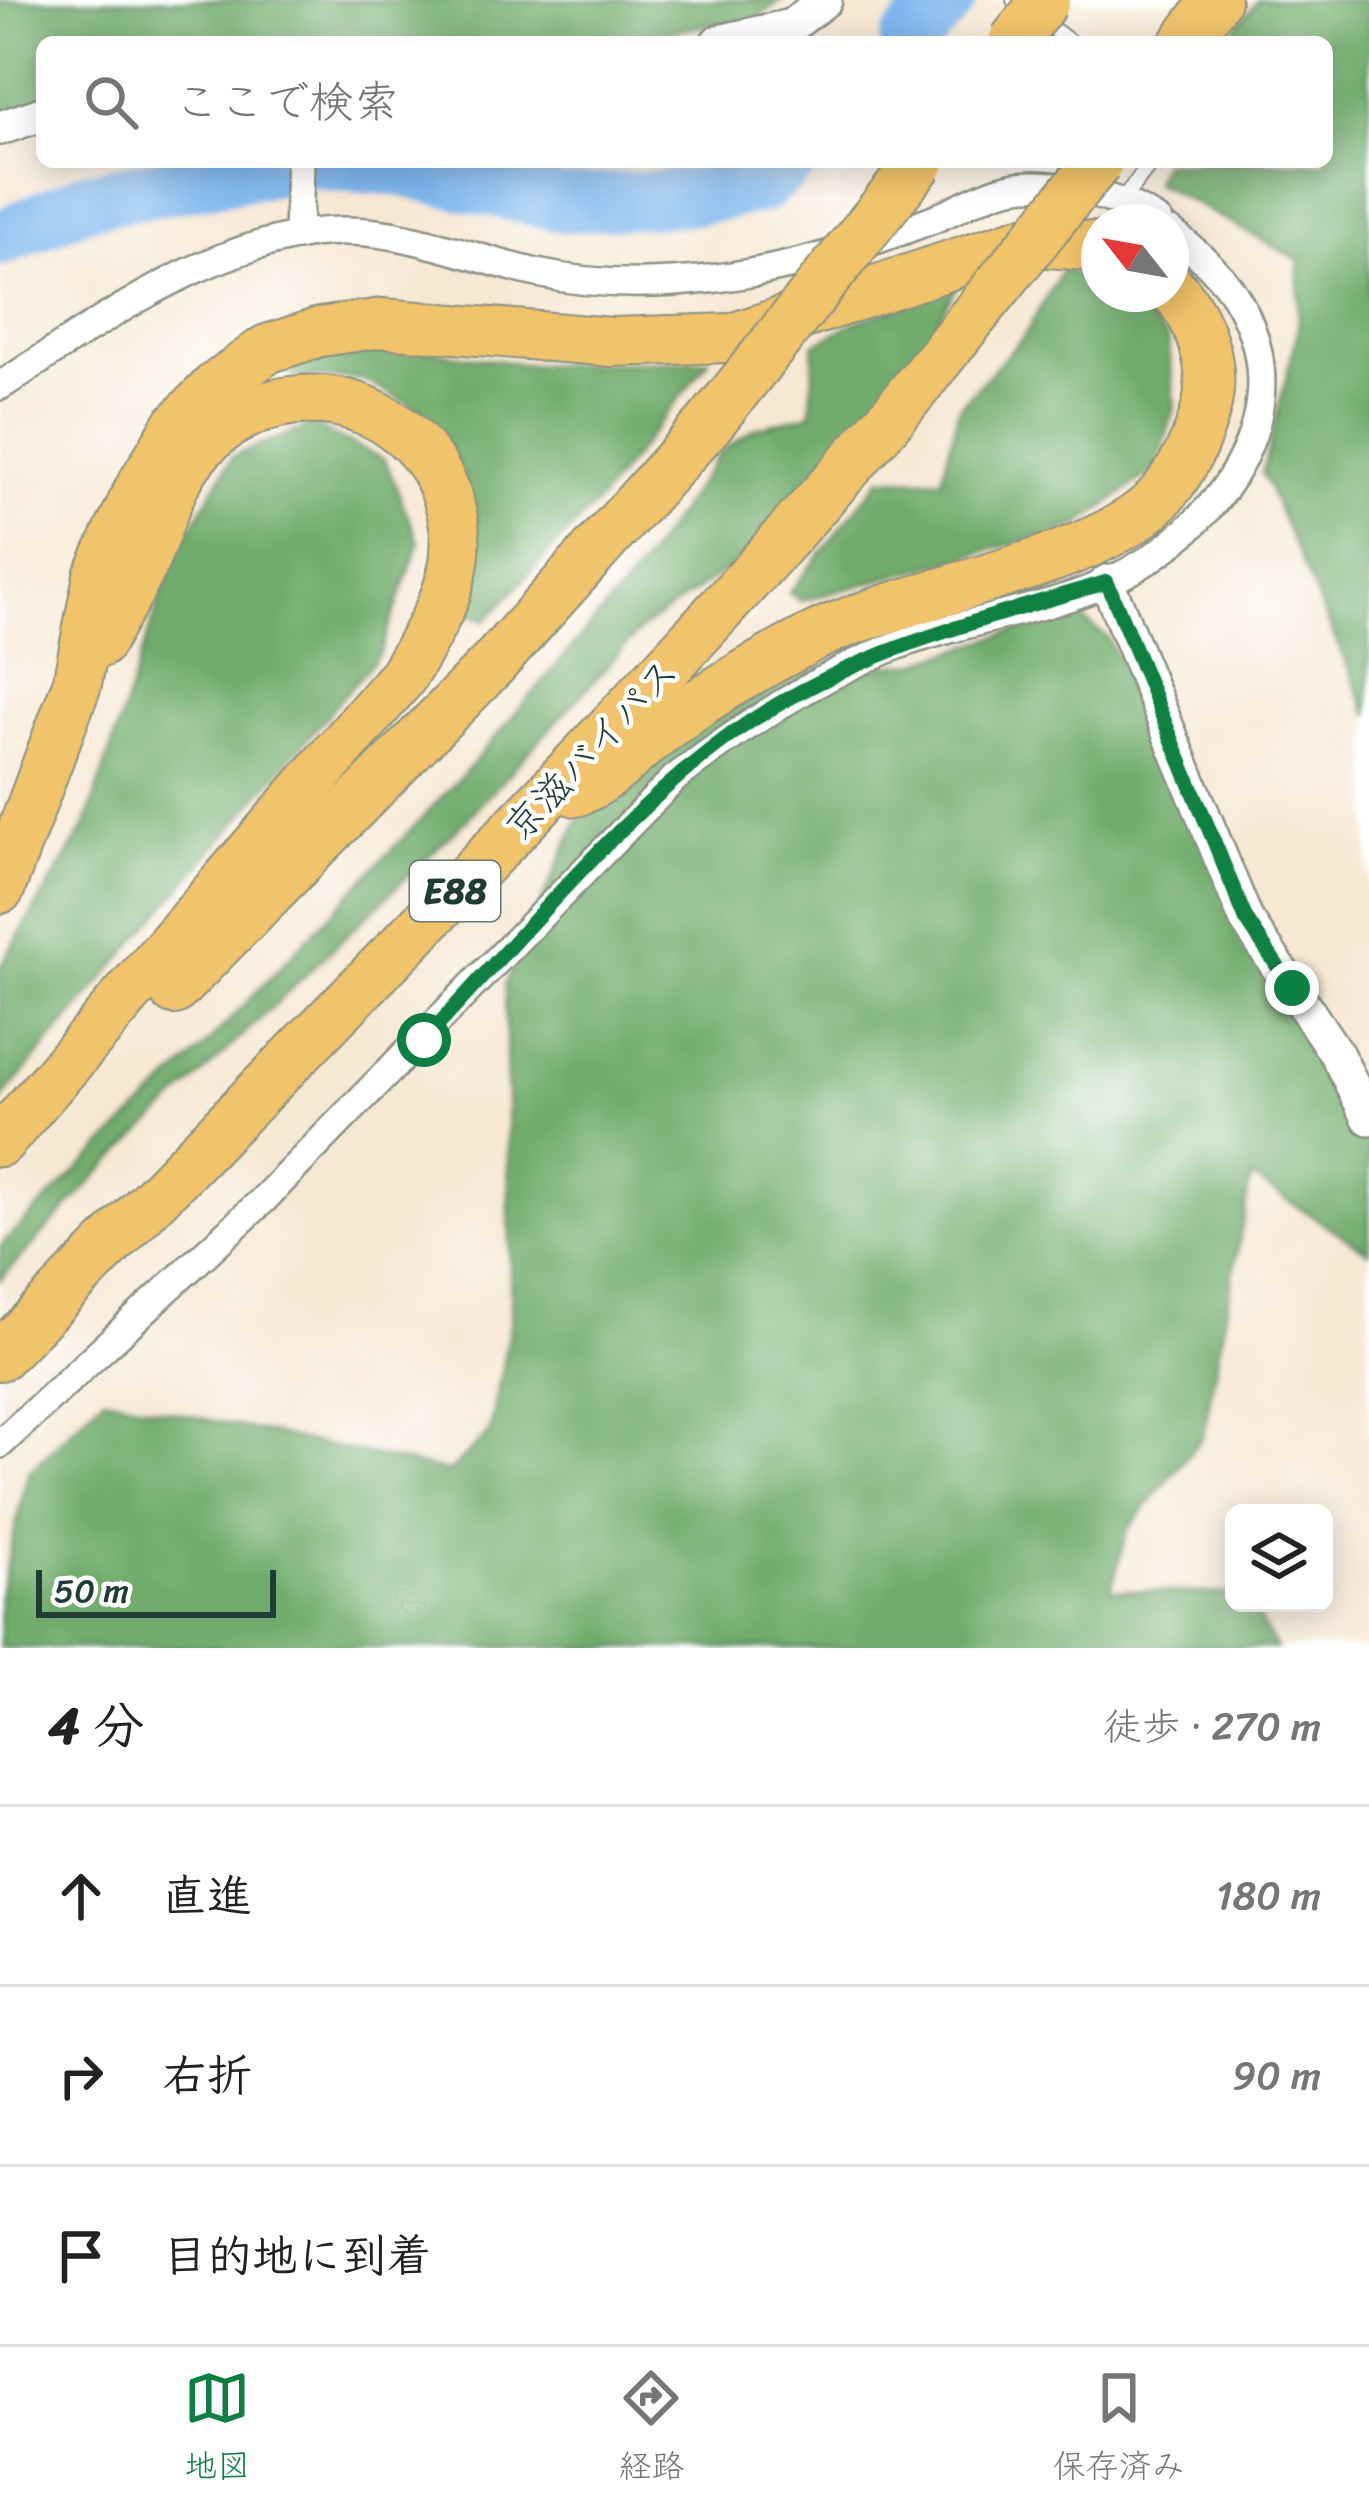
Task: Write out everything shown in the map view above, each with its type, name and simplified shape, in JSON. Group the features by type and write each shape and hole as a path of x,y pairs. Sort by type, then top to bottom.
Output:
{"highway":[{"path":"1017,36 1045,0"},
{"path":"0,1162 493,664 709,424 915,168"},
{"path":"77,684 98,576 138,491 176,428 215,387 267,349 320,332 382,323 612,342 732,338 1022,241 1081,215"},
{"name":"京滋バイパス","path":"0,1356 538,806 769,560 896,412 1081,228"},
{"path":"538,806 605,781 655,735 745,672 836,626 1098,539 1155,503 1183,466 1201,430 1211,383 1189,309"},
{"path":"0,890 77,684 142,566 174,484 202,447 248,413 299,398 348,402 398,427 442,474 456,537 442,608 402,677 0,1142"}],"street":[{"path":"745,36 790,26 825,0"},
{"path":"0,128 36,116"},
{"path":"298,236 301,168"},
{"path":"0,386 172,277 298,236 380,232 542,274 613,281 708,279 792,265 896,233 1004,188 1040,185 1105,204"},
{"path":"0,1444 262,1201 675,778 752,721 900,644 1107,582 1160,554 1204,520 1233,480 1262,395 1253,345 1236,297 1189,250"},
{"path":"1107,582 1246,919 1336,1055 1369,1118"}],"lane":[{"path":"1014,0 1062,36"},
{"path":"1105,204 1145,168"}],"green space":[{"path":"0,0 781,0 760,17 641,36 36,36 36,108 0,119"},
{"path":"1258,0 1369,0 1369,715 1262,473 1298,331 1299,260 1154,182 1160,168 1333,168 1333,36 1229,36"},
{"path":"1063,269 1081,276 1081,312 1142,312 1168,339 1175,407 1156,469 1076,527 802,601 789,593 881,478 942,479 959,407 1024,336"},
{"path":"959,282 909,371 737,562 641,629 467,819 98,1175 0,1280 0,1246 191,1061 461,777 636,573 721,451 756,428 811,414 814,345 851,324"},
{"path":"379,344 531,365 709,360 600,499 486,620 459,612 478,520 458,462 428,414 361,379 294,377 279,360"},
{"path":"312,425 385,460 419,543 380,653 0,1101 0,967 86,825 173,559 233,456"},
{"path":"1073,612 1107,637 1319,1055 1369,1127 1369,1252 1251,1177 1203,1436 1127,1531 1111,1590 1225,1594 1225,1612 1254,1612 1276,1648 0,1648 0,1596 28,1473 104,1397 449,1472 490,1432 511,1318 505,985 583,809 752,676 916,663"}],"waterway":[{"path":"914,36 947,0"},
{"path":"0,238 87,200 271,168"},
{"path":"401,168 563,204 693,197 761,185 781,168"}],"route":[{"path":"424,1040 675,778 752,721 900,644 1107,582 1246,919 1292,988"}]}
